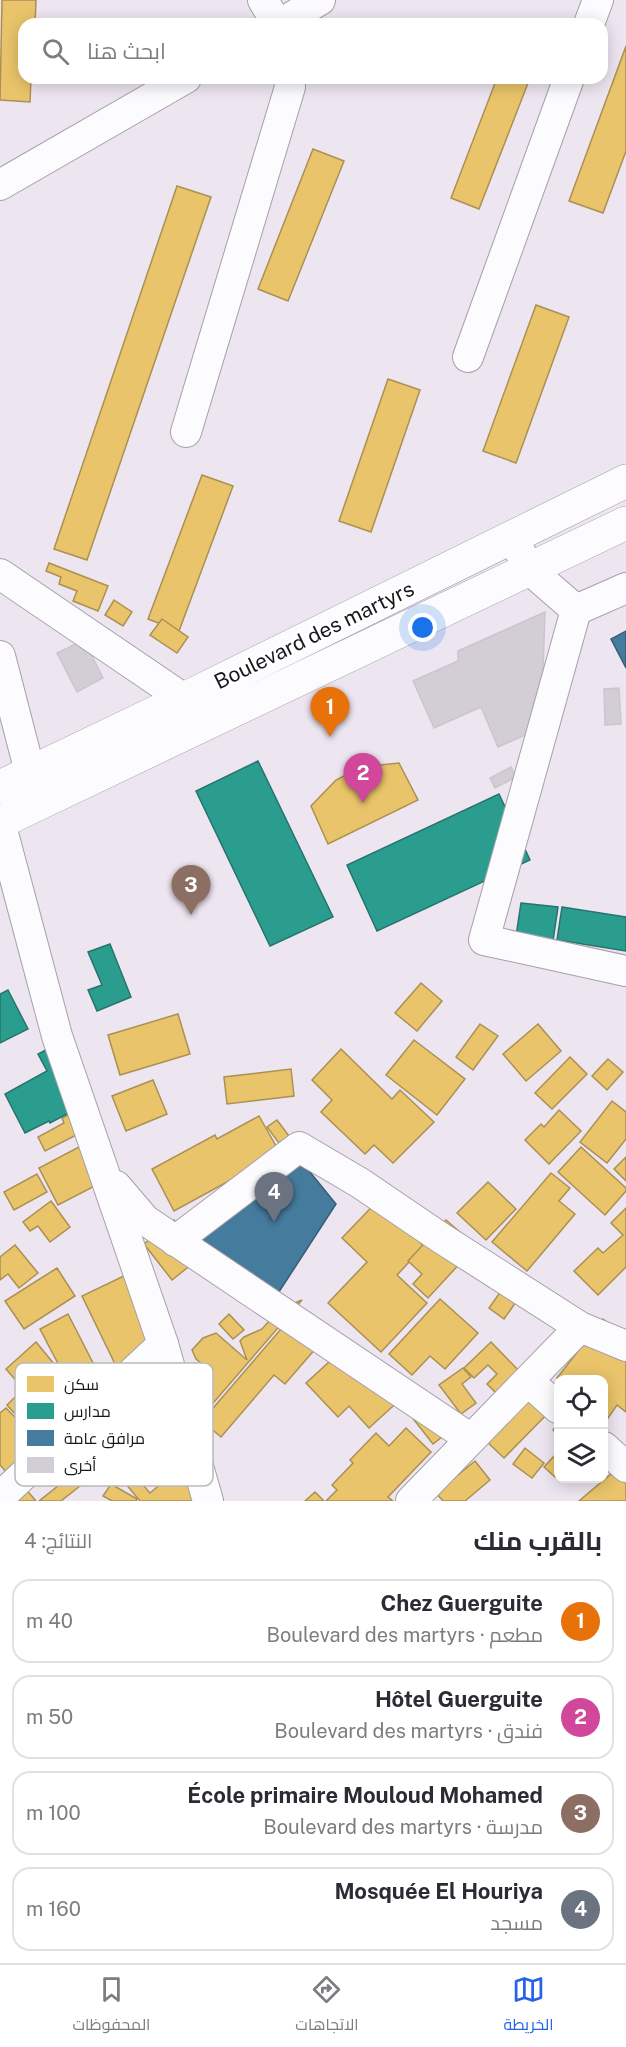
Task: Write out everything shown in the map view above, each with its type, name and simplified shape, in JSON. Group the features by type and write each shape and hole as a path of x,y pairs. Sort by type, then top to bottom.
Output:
{"highway":[{"name":"Boulevard des martyrs","path":"0,787 626,481"},
{"name":"Boulevard des martyrs","path":"0,822 626,523"}],"street":[{"path":"263,0 274,18"},
{"path":"288,18 320,0"},
{"path":"591,18 598,0"},
{"path":"0,185 176,84"},
{"path":"186,432 290,84"},
{"path":"468,357 567,84"},
{"path":"512,537 530,570 576,610"},
{"path":"0,574 184,699"},
{"path":"576,610 626,588"},
{"path":"576,610 484,940 626,970"},
{"path":"0,656 30,772"},
{"path":"0,822 57,1036 168,1363"},
{"path":"176,1241 299,1147 360,1183 580,1327 626,1346"},
{"path":"105,1173 145,1220 471,1439"},
{"path":"411,1501 580,1327"},
{"path":"143,1363 163,1344"},
{"path":"528,1381 554,1404"},
{"path":"608,1451 626,1467"},
{"path":"0,1497 15,1483"},
{"path":"204,1486 208,1501"}],"building: سكن":[{"path":"2,0 36,0 35,18 18,18 18,84 31,84 30,102 0,100"},
{"path":"626,46 626,151 603,213 569,201"},
{"path":"495,84 528,84 479,209 451,198"},
{"path":"313,149 344,161 288,301 258,289"},
{"path":"177,186 211,197 87,560 54,549"},
{"path":"536,305 569,317 516,463 483,451"},
{"path":"388,379 420,390 371,532 339,521"},
{"path":"202,475 233,486 179,631 148,619"},
{"path":"49,563 108,586 98,611 73,601 77,591 59,584 61,577 46,571"},
{"path":"114,600 132,612 123,626 105,615"},
{"path":"162,619 188,637 177,653 150,635"},
{"path":"399,763 418,800 328,844 311,806 336,780 361,767"},
{"path":"421,983 442,1001 417,1031 395,1013"},
{"path":"178,1014 190,1054 120,1075 108,1035"},
{"path":"480,1024 498,1036 473,1070 456,1057"},
{"path":"538,1024 561,1051 526,1081 503,1054"},
{"path":"414,1040 465,1079 437,1115 386,1075"},
{"path":"341,1049 392,1099 400,1090 434,1122 393,1163 374,1145 365,1154 321,1112 332,1100 312,1080"},
{"path":"570,1057 587,1074 552,1109 535,1093"},
{"path":"608,1059 623,1072 607,1090 592,1076"},
{"path":"291,1069 294,1096 227,1104 224,1077"},
{"path":"153,1080 167,1114 126,1131 112,1096"},
{"path":"612,1101 626,1112 626,1139 607,1163 580,1142"},
{"path":"83,1108 92,1127 45,1151 38,1137 64,1123 62,1118"},
{"path":"559,1110 581,1131 549,1164 525,1140 541,1124 544,1127"},
{"path":"259,1116 280,1153 174,1211 152,1169 215,1135 217,1139"},
{"path":"277,1120 289,1136 279,1143 267,1127"},
{"path":"96,1138 116,1175 58,1205 39,1168"},
{"path":"581,1147 626,1188 626,1191 605,1215 558,1172"},
{"path":"626,1157 626,1181 614,1169"},
{"path":"551,1173 570,1188 559,1201 575,1214 527,1271 492,1242"},
{"path":"37,1174 47,1192 14,1210 4,1192"},
{"path":"488,1182 516,1209 486,1240 457,1213"},
{"path":"386,1192 397,1220 424,1246 397,1275 427,1303 381,1352 328,1303 367,1262 342,1238"},
{"path":"51,1201 70,1227 50,1242 38,1226 30,1231 23,1222"},
{"path":"626,1208 626,1267 598,1295 574,1271 598,1248 603,1253 623,1235 611,1223"},
{"path":"174,1220 202,1256 172,1280 144,1244"},
{"path":"446,1220 476,1246 428,1298 413,1284 422,1274 408,1261"},
{"path":"15,1245 38,1273 19,1288 8,1274 0,1280 0,1257"},
{"path":"57,1268 75,1296 24,1329 5,1301"},
{"path":"128,1274 165,1343 122,1363 115,1363 82,1296"},
{"path":"501,1291 516,1302 504,1319 489,1308"},
{"path":"440,1299 478,1333 445,1369 430,1356 412,1375 389,1354"},
{"path":"302,1300 213,1403 213,1363 201,1363 196,1359 192,1350 203,1338 216,1333 247,1360 240,1341 262,1329 280,1309"},
{"path":"299,1308 329,1333 285,1384 274,1375 221,1437 213,1430 213,1408"},
{"path":"68,1314 93,1363 58,1363 40,1329"},
{"path":"229,1314 244,1330 233,1339 219,1324"},
{"path":"603,1319 626,1337 626,1412 617,1405 608,1418 608,1375 559,1375"},
{"path":"352,1341 403,1397 369,1428 349,1406 338,1417 306,1383"},
{"path":"36,1342 53,1363 15,1363 15,1379 6,1369"},
{"path":"491,1342 524,1376 501,1398 487,1384 497,1374 488,1365 474,1378 464,1368"},
{"path":"463,1368 471,1377 462,1384 476,1403 461,1414 439,1385"},
{"path":"533,1387 554,1407 504,1458 483,1438"},
{"path":"15,1397 15,1414 7,1405"},
{"path":"6,1408 15,1417 15,1469 9,1475 0,1465 0,1413"},
{"path":"411,1416 451,1430 433,1444"},
{"path":"406,1428 431,1452 388,1497 393,1501 326,1501 337,1490 332,1485 353,1463 350,1460 376,1433 389,1446"},
{"path":"525,1448 544,1463 532,1478 513,1464"},
{"path":"554,1456 554,1476 544,1467"},
{"path":"475,1461 490,1480 465,1501 443,1501 432,1488 454,1470 458,1475"},
{"path":"626,1461 626,1501 579,1501 600,1483 608,1483 608,1476"},
{"path":"58,1486 80,1486 61,1501 39,1501"},
{"path":"110,1486 114,1486 137,1499 136,1501 112,1501 103,1496"},
{"path":"128,1486 144,1486 150,1493 158,1486 206,1486 219,1501 140,1501"},
{"path":"24,1487 36,1501 14,1501"},
{"path":"315,1492 324,1501 305,1501"}],"building: مدارس":[{"path":"258,761 333,917 270,946 196,791"},
{"path":"499,794 530,860 377,931 347,865"},
{"path":"521,903 558,907 553,941 516,936"},
{"path":"562,907 626,917 626,951 557,940"},
{"path":"110,944 131,997 97,1011 88,990 102,985 88,952"},
{"path":"8,990 28,1029 0,1043 0,994"},
{"path":"57,1044 88,1103 25,1133 5,1094 47,1071 38,1054"}],"building: مرافق عامة":[{"path":"626,631 626,668 611,639"},
{"path":"301,1161 336,1204 277,1295 201,1240"}],"building: أخرى":[{"path":"545,612 541,728 498,747 481,707 434,728 413,681 458,661 458,651"},
{"path":"84,640 103,678 77,692 57,653"},
{"path":"619,688 621,724 605,725 604,689"},
{"path":"511,767 516,777 495,788 490,778"}],"place":[{"name":"Chez Guerguite","path":"330,737"},
{"name":"Hôtel Guerguite","path":"363,803"},
{"name":"École primaire Mouloud Mohamed","path":"191,915"},
{"name":"Mosquée El Houriya","path":"274,1222"}]}
